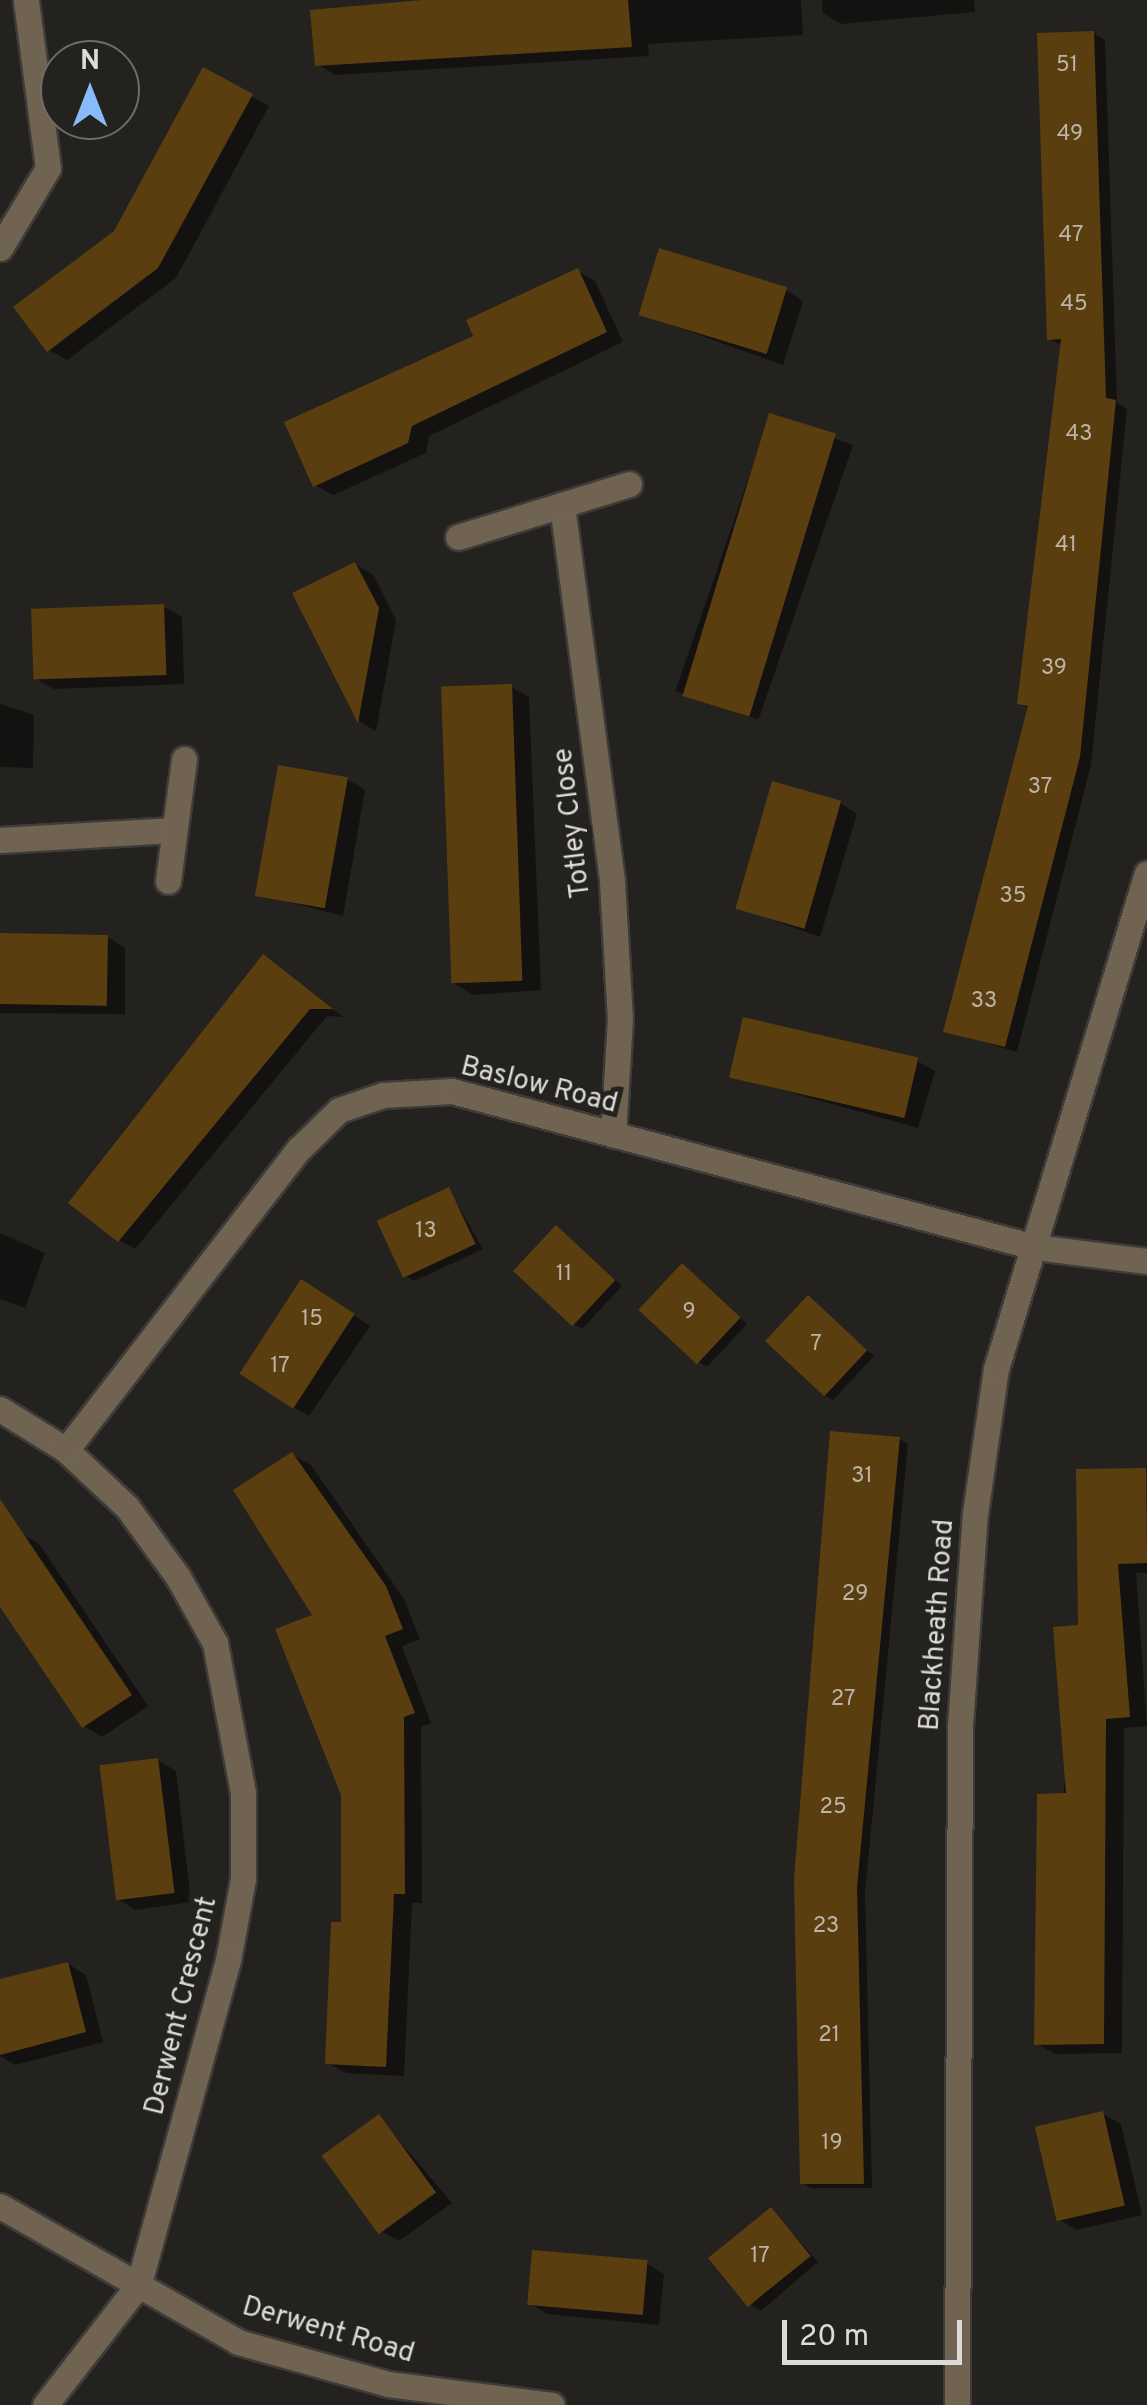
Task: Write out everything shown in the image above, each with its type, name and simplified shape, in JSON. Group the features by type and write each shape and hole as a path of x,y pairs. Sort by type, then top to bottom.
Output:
{"street":[{"path":"0,248 48,168 26,0"},
{"path":"458,536 628,484"},
{"name":"Totley Close","path":"562,505 612,881 620,1018 612,1135"},
{"path":"168,881 184,759"},
{"path":"0,840 172,830"},
{"name":"Blackheath Road","path":"956,2405 962,1688 996,1369 1147,873"},
{"name":"Baslow Road","path":"66,1450 339,1110 383,1095 452,1092 1034,1247 1147,1261"},
{"name":"Derwent Crescent","path":"0,1409 66,1450 127,1508 215,1643 242,1793 243,1879 228,1960 139,2284"},
{"name":"Derwent Road","path":"0,2206 238,2342 388,2384 552,2405"},
{"path":"45,2405 139,2284"}],"building":[{"path":"422,0 628,0 632,47 315,66 310,10"},
{"path":"1094,31 1106,398 1116,400 1080,757 1005,1047 943,1032 1028,706 1017,704 1061,339 1047,340 1037,33"},
{"path":"203,67 253,94 158,268 47,352 13,307 114,231"},
{"path":"659,248 787,287 767,354 639,315"},
{"path":"578,268 607,332 412,426 408,443 313,487 284,422 473,336 466,320"},
{"path":"769,413 836,433 749,717 682,696"},
{"path":"355,562 379,608 358,723 292,593"},
{"path":"164,604 166,675 34,680 31,609"},
{"path":"512,684 522,981 451,983 441,686"},
{"path":"278,765 348,777 325,908 255,896"},
{"path":"772,781 841,801 805,929 735,909"},
{"path":"0,933 108,935 107,1006 0,1004"},
{"path":"263,954 333,1009 310,1009 118,1242 68,1203"},
{"path":"743,1017 918,1057 904,1118 729,1077"},
{"path":"449,1187 476,1244 403,1278 376,1221"},
{"path":"556,1225 615,1280 572,1326 513,1271"},
{"path":"682,1263 741,1318 697,1364 638,1310"},
{"path":"301,1279 355,1314 293,1409 239,1374"},
{"path":"808,1295 867,1350 824,1396 765,1341"},
{"path":"830,1431 900,1437 857,1887 864,2184 800,2184 794,1879"},
{"path":"292,1452 386,1586 403,1629 385,1636 415,1713 404,1717 405,1894 394,1894 386,2067 325,2064 331,1922 341,1922 341,1795 275,1629 312,1615 233,1490"},
{"path":"1146,1468 1147,1563 1118,1564 1130,1717 1106,1719 1104,2044 1034,2045 1037,1794 1066,1793 1053,1627 1078,1625 1076,1469"},
{"path":"0,1499 132,1695 82,1728 0,1607"},
{"path":"158,1758 175,1893 116,1900 99,1765"},
{"path":"68,1962 86,2032 0,2055 0,1979"},
{"path":"1103,2111 1125,2206 1057,2221 1035,2127"},
{"path":"379,2114 436,2192 379,2234 322,2156"},
{"path":"771,2207 811,2256 748,2307 708,2258"},
{"path":"532,2250 648,2260 643,2315 527,2305"}]}
